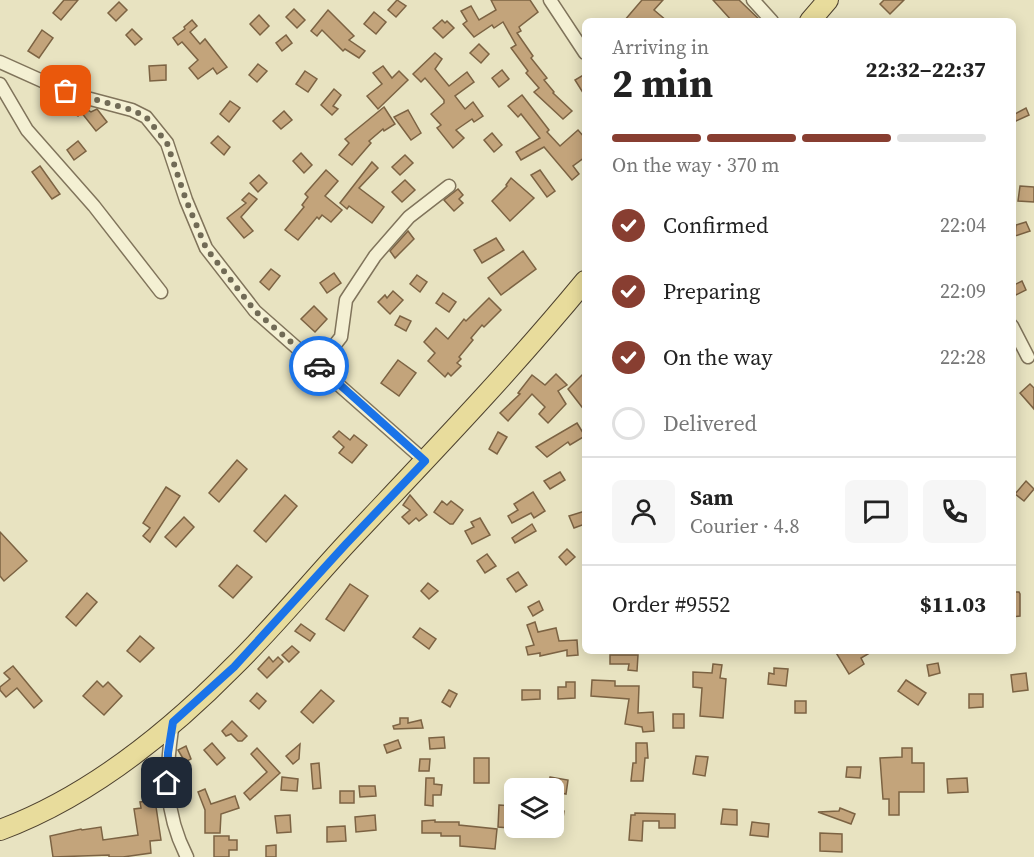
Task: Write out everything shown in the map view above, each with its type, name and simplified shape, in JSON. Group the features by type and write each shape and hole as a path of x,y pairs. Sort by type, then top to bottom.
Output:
{"main road":[{"path":"813,18 828,0"},
{"path":"0,830 43,811 115,768 146,746 234,667 425,461 582,284"}],"street":[{"path":"550,0 582,48"},
{"path":"753,0 769,18"},
{"path":"0,62 83,97 132,110 146,117 167,143 186,200 206,248 255,311 425,461"},
{"path":"0,84 27,130 87,198 161,292"},
{"path":"318,366 340,337 346,300 375,256 408,217 449,186"},
{"path":"1016,333 1031,359"},
{"path":"1016,345 1031,359"},
{"path":"173,722 168,753 167,783 173,824 187,857"}],"building":[{"path":"64,0 78,0 61,20 53,13"},
{"path":"397,0 406,6 396,17 388,10"},
{"path":"491,0 530,0 538,12 519,27 521,31 517,33 533,56 531,58 547,78 544,80 553,93 572,111 563,119 534,92 539,88 526,73 528,71 511,48 516,45 503,22 494,28 492,25 474,37 463,24 467,21 461,11 471,6 479,20 496,10"},
{"path":"642,0 663,0 654,10 663,18 627,18"},
{"path":"713,0 739,0 758,18 729,18"},
{"path":"884,0 904,0 890,14 880,4"},
{"path":"119,2 127,10 116,21 108,13"},
{"path":"294,9 305,20 297,28 286,17"},
{"path":"328,10 354,36 349,40 365,51 359,58 345,49 343,51 322,30 317,36 311,31"},
{"path":"374,12 386,22 376,34 364,24"},
{"path":"259,15 269,26 260,35 250,24"},
{"path":"192,20 197,26 190,32 200,44 205,39 227,67 217,74 213,68 198,79 189,68 198,60 182,42 178,45 173,38"},
{"path":"442,20 445,23 447,21 454,28 443,38 433,28"},
{"path":"132,29 142,39 135,45 126,35"},
{"path":"42,30 53,38 39,58 28,51"},
{"path":"286,35 292,43 282,51 276,43"},
{"path":"479,44 489,54 481,63 470,53"},
{"path":"435,53 442,59 435,69 449,86 467,72 474,82 455,96 465,109 473,102 483,116 474,122 472,119 456,130 464,138 453,148 437,128 441,125 431,114 444,103 444,100 425,78 421,82 413,74"},
{"path":"258,64 267,71 257,82 249,75"},
{"path":"166,65 166,80 150,81 149,66"},
{"path":"383,66 392,78 399,71 408,80 378,109 367,96 382,84 373,73"},
{"path":"502,70 509,79 499,87 492,78"},
{"path":"305,71 317,79 308,92 296,84"},
{"path":"582,76 582,91 575,80"},
{"path":"334,89 341,95 333,106 338,109 332,115 321,105"},
{"path":"522,95 549,130 547,132 560,146 578,130 582,135 582,159 573,166 579,174 572,180 544,147 521,160 516,152 540,138 521,114 518,117 508,106"},
{"path":"230,101 240,108 229,122 220,114"},
{"path":"74,102 91,112 97,109 107,122 96,131 81,112 78,116 68,109"},
{"path":"384,107 395,124 384,131 383,129 369,141 371,143 352,165 339,155 349,143 345,139"},
{"path":"1026,108 1029,115 1016,121 1016,113"},
{"path":"408,110 421,133 411,140 394,117"},
{"path":"284,111 292,120 281,129 273,121"},
{"path":"492,133 502,145 494,152 484,140"},
{"path":"218,136 230,147 224,155 211,143"},
{"path":"78,141 86,151 74,160 67,150"},
{"path":"301,153 312,165 304,173 293,161"},
{"path":"405,155 413,163 400,175 392,167"},
{"path":"372,162 378,168 359,188 384,207 372,223 349,206 347,209 340,203"},
{"path":"40,166 60,194 52,199 32,172"},
{"path":"326,170 338,181 325,196 342,210 331,222 322,215 319,219 317,217 298,240 285,230 304,207 302,205 308,197 305,194"},
{"path":"540,170 555,191 547,197 531,175"},
{"path":"259,175 267,183 258,192 250,183"},
{"path":"511,178 534,198 510,221 492,201 507,186"},
{"path":"405,180 415,190 402,202 392,192"},
{"path":"1020,186 1034,187 1034,202 1018,201"},
{"path":"458,189 463,195 459,199 463,203 454,211 444,200"},
{"path":"249,193 257,199 241,217 253,231 244,238 227,218 246,203 242,200"},
{"path":"1026,222 1030,231 1016,236 1016,225"},
{"path":"408,231 414,239 395,258 390,251"},
{"path":"496,238 504,250 482,263 474,250"},
{"path":"523,251 536,269 501,295 488,278"},
{"path":"271,269 280,276 269,290 260,282"},
{"path":"334,273 341,283 327,293 320,283"},
{"path":"417,275 427,282 420,292 410,284"},
{"path":"1022,281 1026,290 1016,295 1016,284"},
{"path":"393,291 403,300 390,314 378,302 385,295 387,298"},
{"path":"443,293 456,302 449,312 436,303"},
{"path":"489,298 501,310 484,327 482,325 471,338 473,340 459,357 461,359 457,363 461,366 451,376 448,373 445,377 428,361 435,353 424,342 436,328 448,339 464,319 466,321"},
{"path":"314,306 327,319 315,332 301,319"},
{"path":"400,316 411,321 406,331 395,325"},
{"path":"398,360 416,373 399,396 381,383"},
{"path":"556,374 567,385 558,391 566,404 548,423 539,414 545,407 532,394 508,421 500,413 520,394 518,393 532,375 545,385"},
{"path":"582,375 582,407 568,389"},
{"path":"1030,384 1034,388 1034,409 1020,393"},
{"path":"577,423 582,431 582,438 570,445 568,442 547,457 536,447"},
{"path":"339,431 350,440 354,435 367,445 352,463 339,453 344,447 333,437"},
{"path":"498,432 507,437 497,454 489,449"},
{"path":"237,460 247,469 219,502 209,493"},
{"path":"560,472 565,480 550,489 544,481"},
{"path":"1026,481 1034,489 1024,501 1016,493"},
{"path":"166,487 180,496 150,542 143,536 150,528 143,523"},
{"path":"533,492 545,511 534,518 531,513 512,523 508,516 518,510 514,504"},
{"path":"285,495 297,506 266,542 254,531"},
{"path":"410,495 427,515 419,521 416,518 409,524 402,517 410,510 403,505"},
{"path":"442,501 447,505 451,501 463,510 453,524 434,512"},
{"path":"582,512 582,525 574,528 569,516"},
{"path":"184,517 194,527 176,547 165,537"},
{"path":"480,518 490,535 472,544 465,531 474,527 471,522"},
{"path":"532,524 536,531 515,543 512,538"},
{"path":"0,532 27,561 4,581 0,576"},
{"path":"567,549 575,557 566,565 559,557"},
{"path":"487,554 496,566 485,573 477,561"},
{"path":"237,565 252,577 233,598 219,586"},
{"path":"518,572 527,585 516,592 507,579"},
{"path":"428,583 438,591 429,599 421,591"},
{"path":"350,584 368,596 344,631 326,619"},
{"path":"1016,592 1020,594 1020,616 1016,616"},
{"path":"87,593 97,602 76,626 66,617"},
{"path":"539,601 543,610 533,616 528,607"},
{"path":"535,622 538,632 556,628 559,641 577,640 578,655 567,656 567,650 540,656 540,653 528,655 526,647 534,645 527,625"},
{"path":"301,624 315,634 310,641 295,631"},
{"path":"420,628 436,639 429,649 413,637"},
{"path":"140,636 154,648 140,662 127,651"},
{"path":"292,646 299,652 289,662 282,655"},
{"path":"837,654 868,654 861,658 864,664 849,674"},
{"path":"610,655 638,655 637,671 628,670 629,664 610,664"},
{"path":"269,657 273,662 278,657 283,662 267,678 258,669"},
{"path":"938,663 940,673 929,676 927,665"},
{"path":"713,664 722,665 720,678 726,679 723,718 700,716 702,688 693,687 693,672 712,673"},
{"path":"13,666 42,701 34,708 17,688 6,697 0,690 0,687 10,679 4,673"},
{"path":"774,668 788,669 786,686 768,684 769,673 774,674"},
{"path":"1026,673 1028,690 1013,692 1011,675"},
{"path":"592,680 615,681 615,686 639,686 638,713 653,712 654,731 643,732 642,727 625,724 629,699 591,696"},
{"path":"906,680 926,693 918,705 898,691"},
{"path":"97,681 103,687 108,682 122,696 104,715 83,696"},
{"path":"566,682 575,682 575,698 558,699 558,687 566,687"},
{"path":"321,690 334,701 313,723 301,712"},
{"path":"449,690 457,694 450,707 442,702"},
{"path":"522,690 540,690 540,699 522,700"},
{"path":"257,693 266,701 259,709 250,701"},
{"path":"969,694 983,694 983,707 969,708"},
{"path":"795,701 806,701 806,713 795,713"},
{"path":"673,714 684,714 684,728 673,728"},
{"path":"400,718 408,718 408,723 421,720 423,728 394,729 393,726 400,724"},
{"path":"232,721 247,736 242,741 238,741 231,734 226,736 222,731"},
{"path":"444,737 445,748 430,749 429,738"},
{"path":"398,740 401,748 387,753 384,745"},
{"path":"212,743 225,758 217,765 204,750"},
{"path":"636,743 647,743 648,758 645,758 643,781 631,781 633,763 636,763"},
{"path":"300,744 299,759 293,764 286,756"},
{"path":"186,746 191,759 185,762 178,750"},
{"path":"257,748 280,773 250,800 244,793 267,772 251,754"},
{"path":"902,748 912,748 912,763 924,763 924,792 899,792 899,815 889,815 889,799 883,799 880,758 902,757"},
{"path":"696,756 708,757 705,776 693,774"},
{"path":"474,758 489,758 489,783 474,783"},
{"path":"420,759 430,759 429,771 419,771"},
{"path":"319,763 321,788 313,789 311,764"},
{"path":"847,767 861,767 860,778 846,777"},
{"path":"282,777 298,779 297,791 281,790"},
{"path":"426,778 434,778 434,784 442,785 441,795 433,795 433,806 425,805"},
{"path":"967,778 968,792 948,793 947,779"},
{"path":"564,779 568,780 566,794 564,794"},
{"path":"359,786 375,786 376,796 360,797"},
{"path":"205,789 211,804 235,796 239,808 221,814 220,833 205,833 205,810 198,792"},
{"path":"340,791 354,791 354,803 340,803"},
{"path":"155,800 161,840 150,841 151,853 123,857 109,857 109,855 53,857 50,836 101,827 103,840 138,835 134,809 141,808 140,802"},
{"path":"499,805 504,805 504,827 498,827"},
{"path":"840,808 855,814 851,824 818,812 839,811"},
{"path":"723,809 737,810 737,825 721,824"},
{"path":"635,813 675,814 675,828 659,828 659,821 643,821 642,841 629,840 631,815"},
{"path":"290,815 291,832 277,833 275,816"},
{"path":"375,815 376,830 356,832 355,817"},
{"path":"435,820 435,822 459,822 459,825 497,829 495,849 460,846 460,836 422,833 422,821"},
{"path":"752,822 769,824 768,837 750,835"},
{"path":"345,826 346,841 327,842 327,827"},
{"path":"820,833 842,834 842,852 820,851"},
{"path":"214,836 229,836 229,840 237,840 237,850 229,850 229,857 214,857"},
{"path":"276,845 276,857 266,857 266,846"}],"way so far":[{"path":"66,91 132,110 146,117 167,143 186,200 206,248 255,311 319,366"}],"route":[{"path":"167,783 168,753 173,722 234,667 425,461 319,366"}]}
